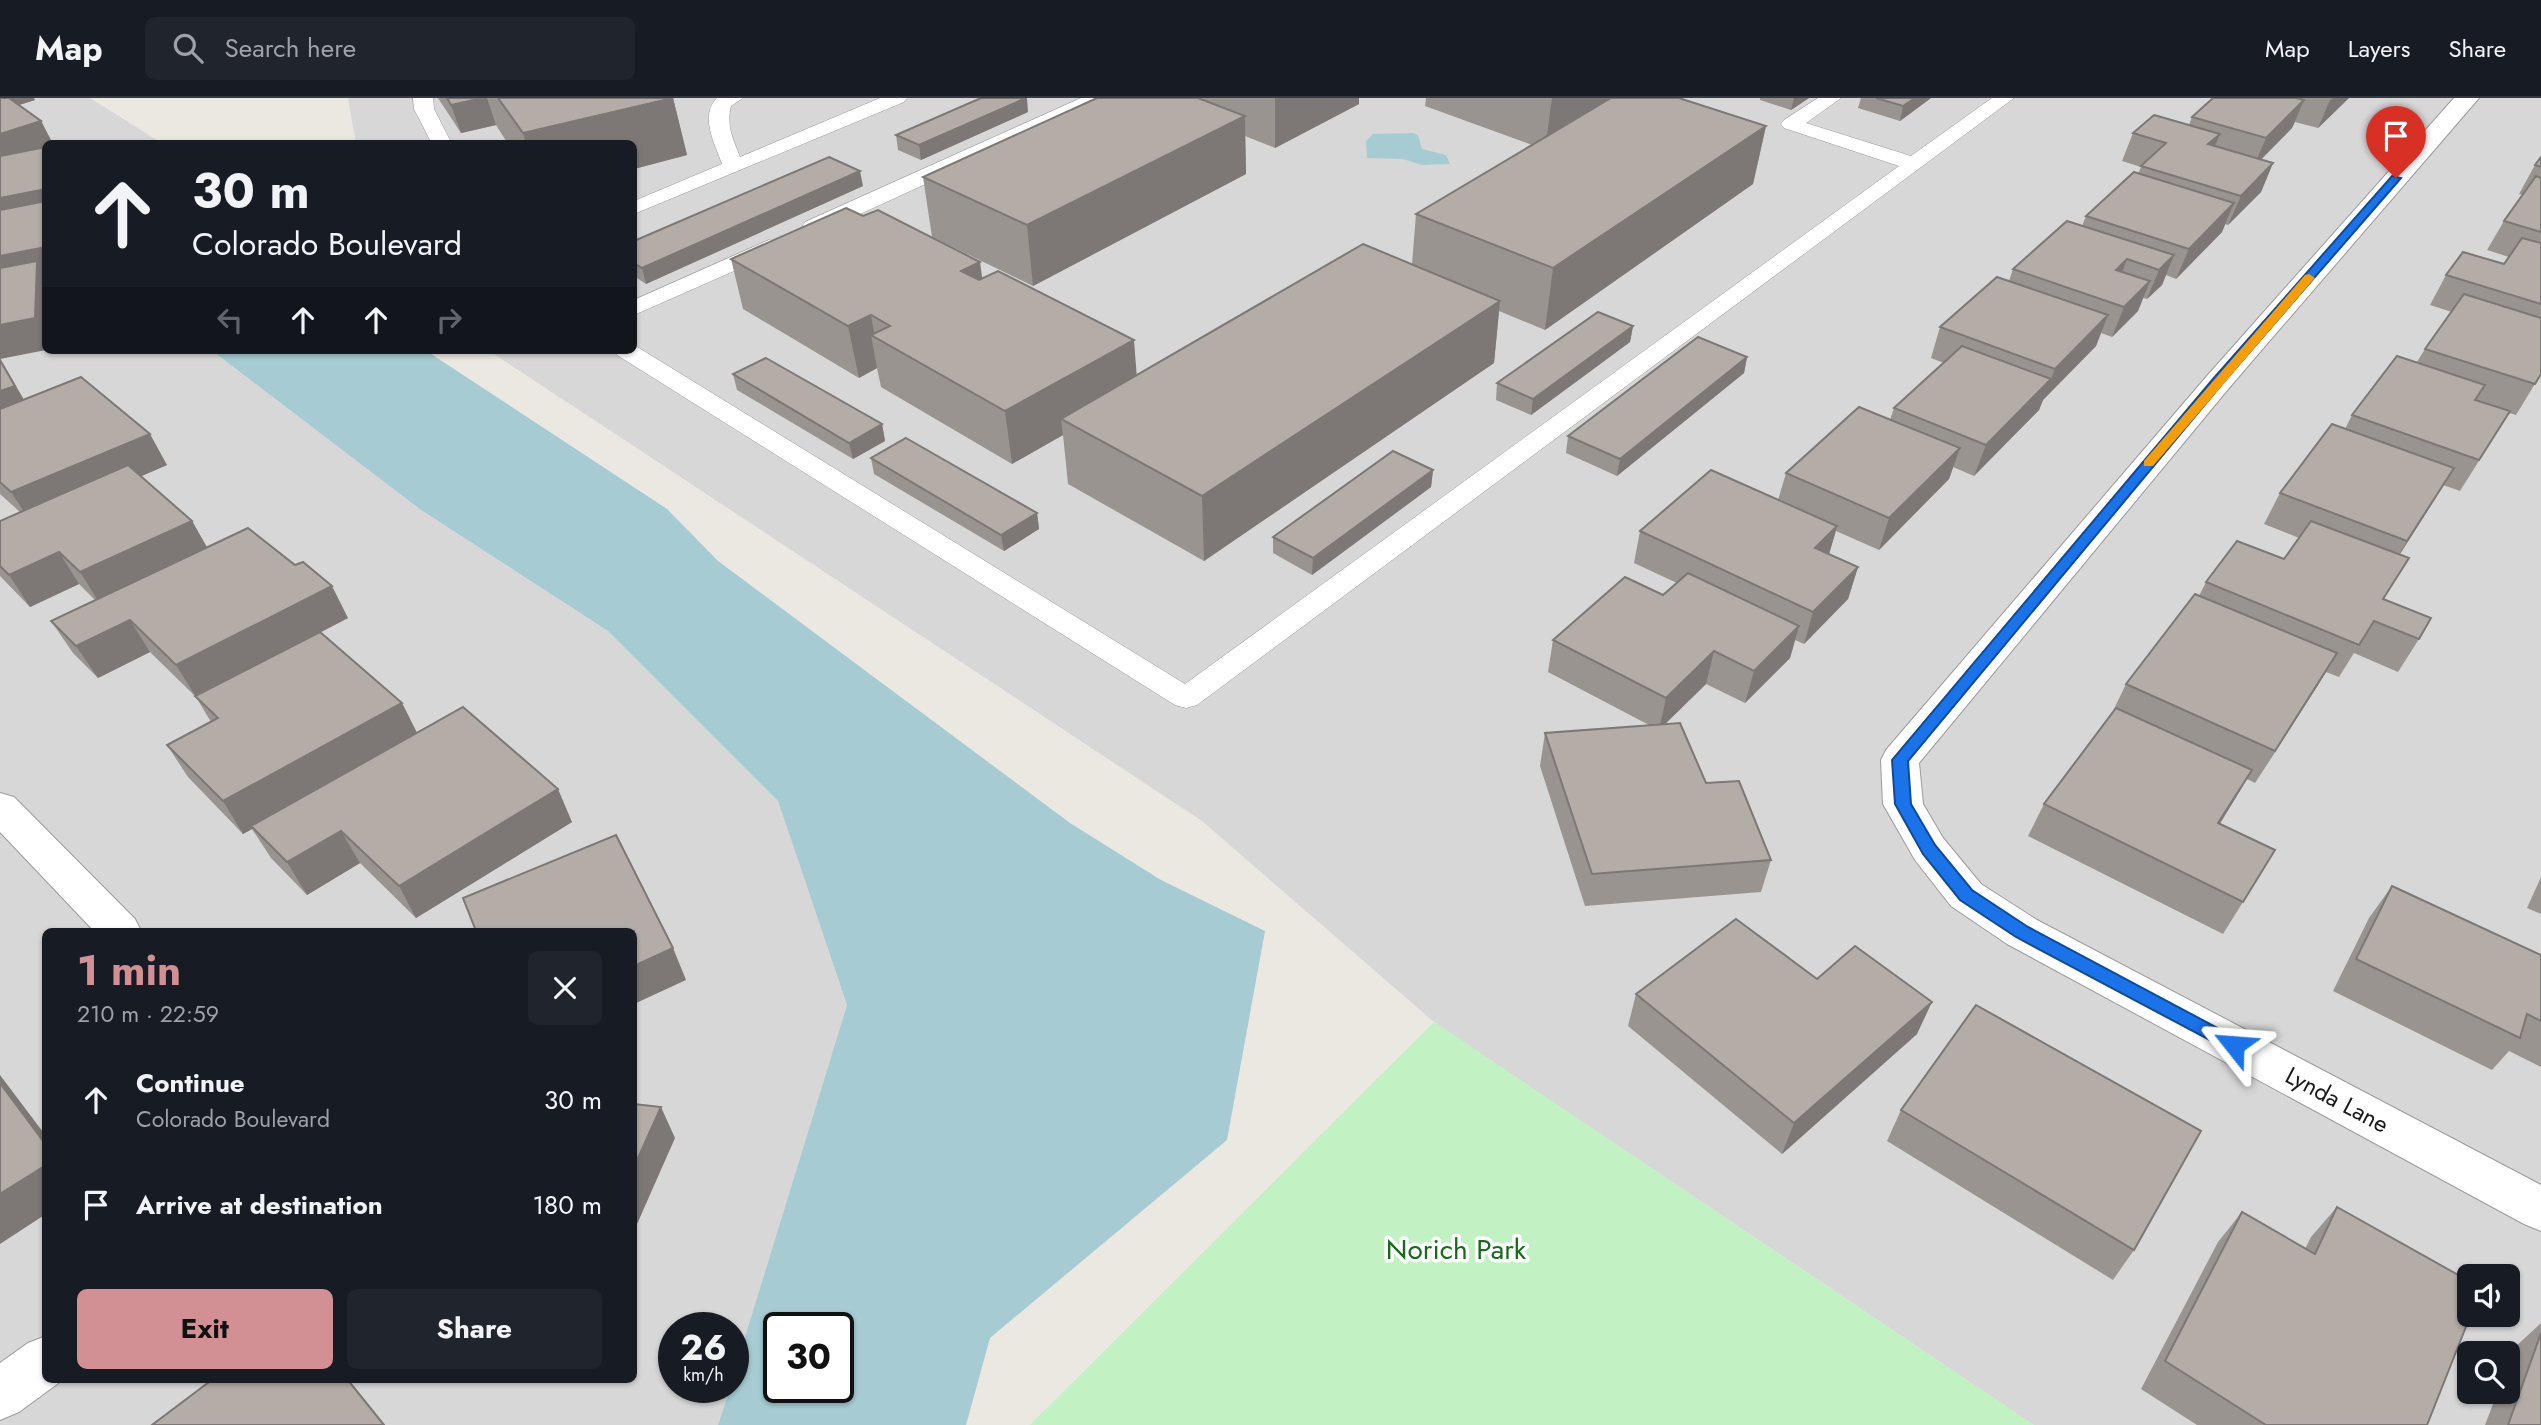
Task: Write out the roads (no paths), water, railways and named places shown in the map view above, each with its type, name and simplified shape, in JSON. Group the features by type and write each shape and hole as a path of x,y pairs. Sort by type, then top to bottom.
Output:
{"street":[{"name":"Lynda Lane","path":"2467,98 2218,382 1900,760 1903,804 1929,849 1966,895 2022,932 2541,1209"},
{"path":"0,807 117,928"},
{"path":"0,1394 42,1364"}],"lane":[{"path":"422,98 424,109 440,140"},
{"path":"733,98 722,103 718,118 733,166"},
{"path":"637,207 897,98"},
{"path":"637,308 1097,98"},
{"path":"1831,98 1791,124 1914,164"},
{"path":"631,354 1186,698 2004,98"}],"water":[{"path":"1373,134 1418,135 1422,149 1446,155 1450,164 1422,165 1403,159 1367,158 1366,141"},
{"path":"216,354 431,354 667,509 718,561 1070,823 1161,880 1265,931 1227,1140 990,1338 966,1425 718,1425 725,1403 749,1403 749,1324 847,1005 778,801 608,631 421,510"}],"park label":[{"name":"Norich Park","path":"1456,1249"}]}
